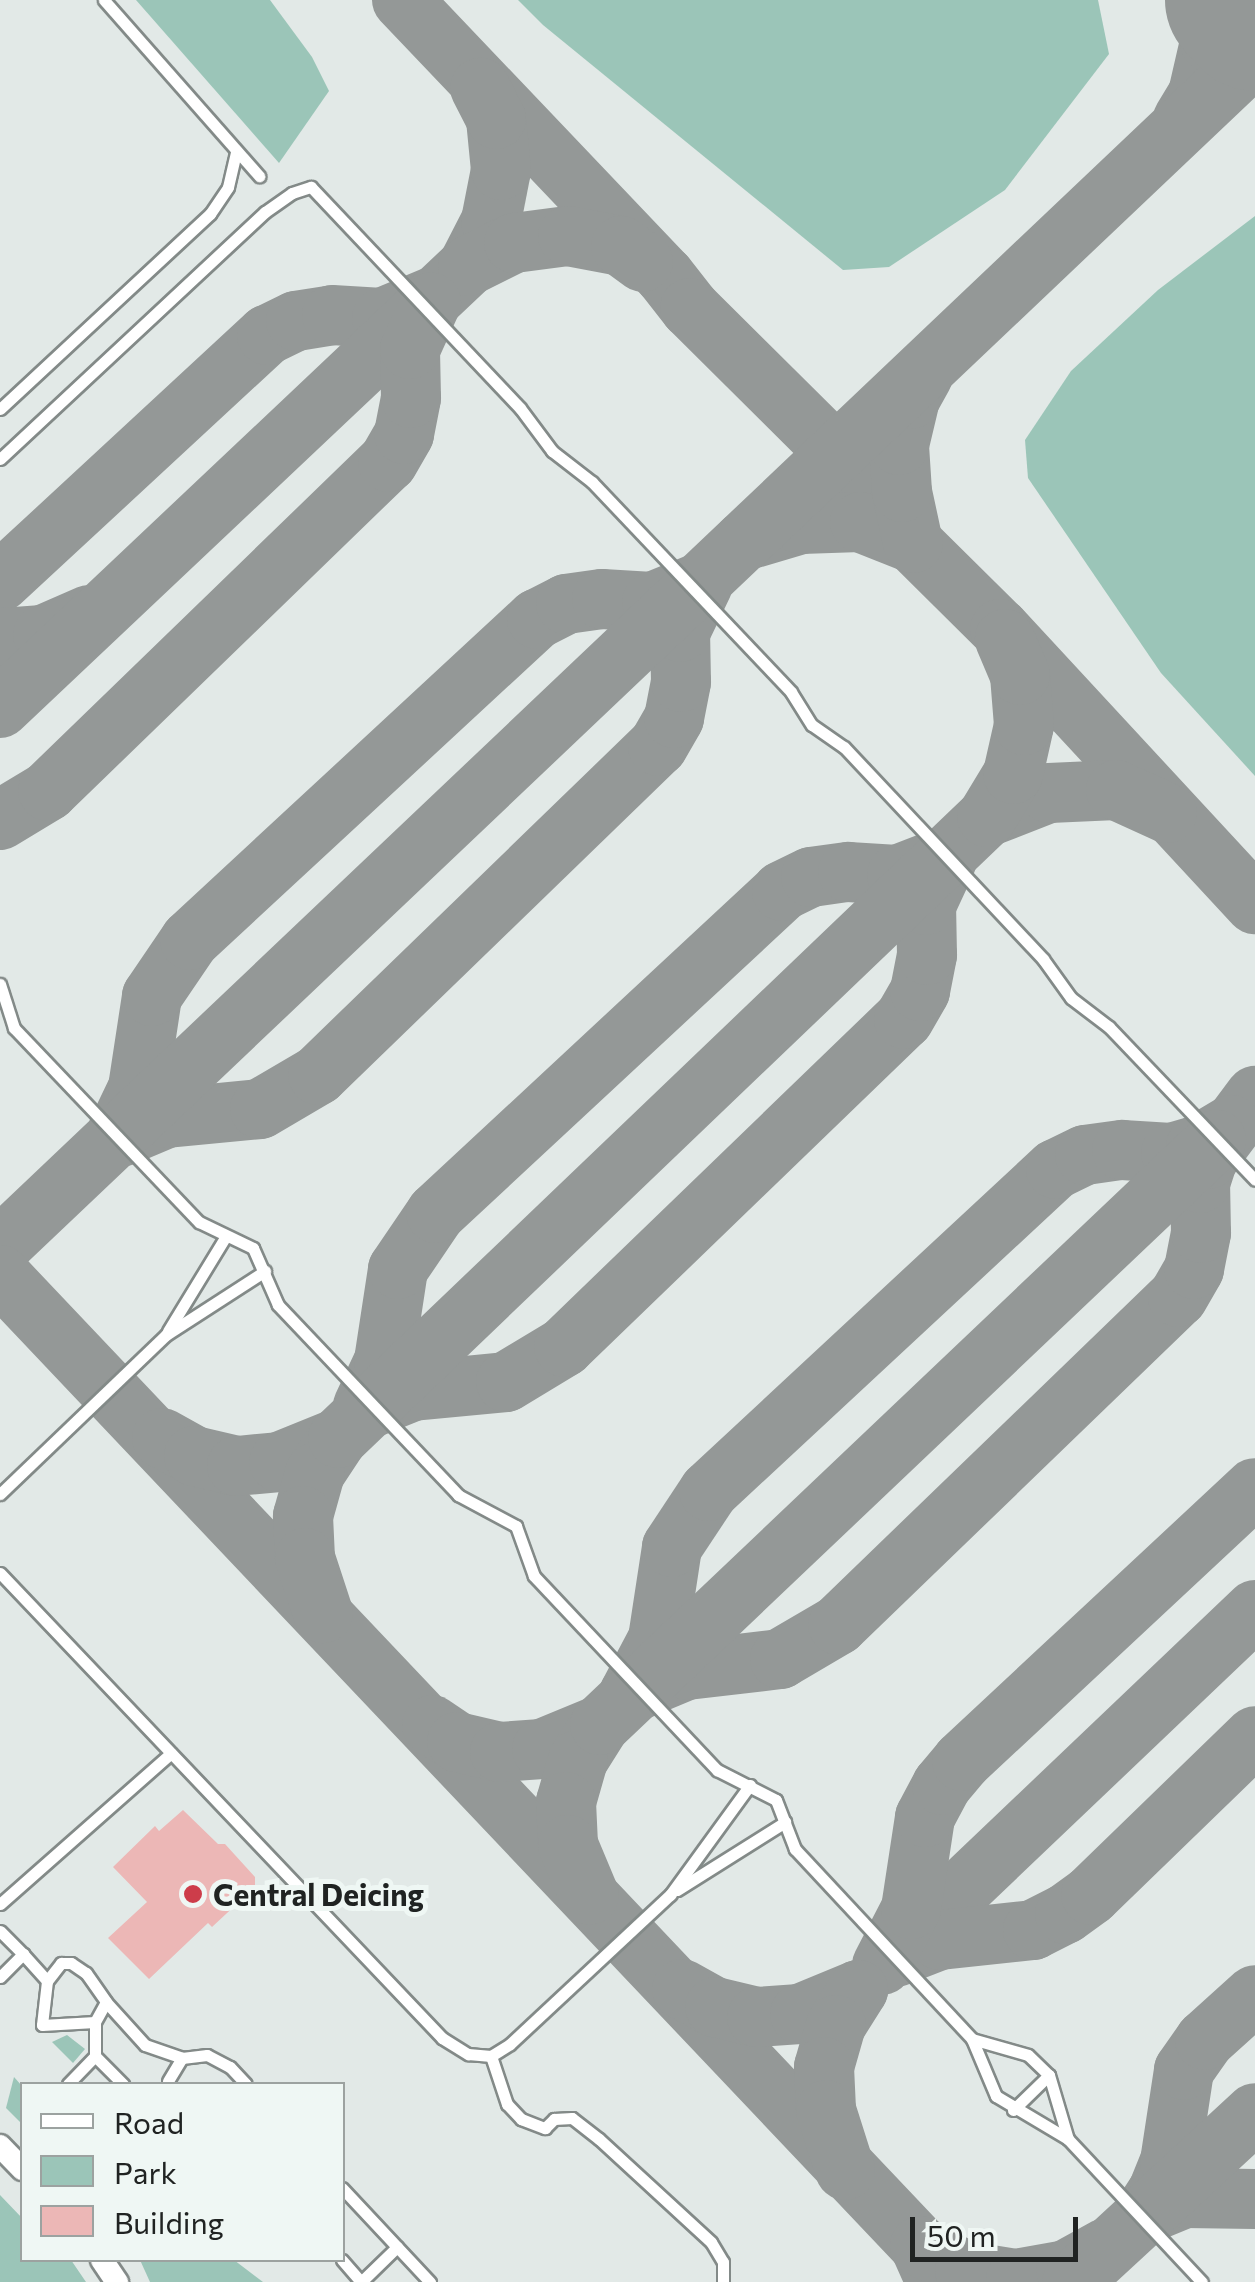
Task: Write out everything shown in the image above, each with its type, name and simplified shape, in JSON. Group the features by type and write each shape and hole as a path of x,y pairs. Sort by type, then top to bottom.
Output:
{"street":[{"path":"0,2146 20,2166"}],"lane":[{"path":"104,0 259,176"},
{"path":"0,409 210,214 228,187 236,152"},
{"path":"0,459 265,212 292,193 312,188 520,408 552,451 592,482 790,692 812,725 844,747 1030,945 1071,998 1109,1027 1255,1180"},
{"path":"0,984 14,1028 199,1222 253,1248 278,1305 458,1496 516,1526 534,1576 717,1770 776,1800 794,1849 972,2039 996,2096 1013,2110 1068,2139 1202,2282"},
{"path":"166,1335 226,1236"},
{"path":"0,1494 166,1335 264,1270"},
{"path":"0,1573 442,2038 468,2054 491,2056 510,2044 670,1895 786,1822"},
{"path":"0,1904 171,1753"},
{"path":"670,1895 750,1785"},
{"path":"0,1931 47,1981"},
{"path":"0,1977 24,1954"},
{"path":"95,2022 42,2024 52,1969 71,1963 86,1973 145,2046 182,2058 207,2056 230,2067 244,2082"},
{"path":"70,2082 94,2056 95,2022 106,2002"},
{"path":"972,2039 1028,2056 1048,2075 1068,2139"},
{"path":"94,2056 121,2082"},
{"path":"491,2056 507,2104 521,2118 546,2128 554,2118 572,2118 613,2150 710,2242 723,2262 723,2282"},
{"path":"168,2082 182,2058"},
{"path":"1013,2110 1048,2075"},
{"path":"345,2191 430,2282"},
{"path":"344,2262 362,2281 397,2246"}],"green space":[{"path":"136,0 270,0 312,57 329,91 279,163"},
{"path":"518,0 1098,0 1109,54 1005,190 889,267 843,270 543,25"},
{"path":"1255,216 1255,776 1161,673 1028,478 1025,440 1071,371 1158,290"},
{"path":"67,2035 85,2049 73,2063 52,2042"},
{"path":"14,2077 20,2084 20,2122 6,2108"},
{"path":"0,2195 20,2216 20,2262 72,2262 86,2282 0,2282"},
{"path":"141,2262 237,2262 263,2282 150,2282"}],"building":[{"name":"Central Deicing","path":"183,1810 218,1844 225,1844 255,1877 255,1887 212,1927 208,1923 149,1979 108,1938 147,1902 113,1867 155,1826 159,1831"}],"taxiway":[{"path":"402,0 665,276 690,308 837,454 913,543 1000,629 1255,904"},
{"path":"1183,119 1198,94 1210,42 1207,0"},
{"path":"0,1247 1255,56"},
{"path":"468,266 491,221 501,170 496,119 480,88"},
{"path":"0,708 468,266 514,243 568,236 621,246 643,262"},
{"path":"0,582 267,335 296,321 332,315 382,318 432,297"},
{"path":"0,820 48,791 388,462 404,434 411,398 410,349 431,303"},
{"path":"744,541 801,524 860,522 913,543 902,492 899,445 910,399 923,376"},
{"path":"118,1130 138,1088 152,996 190,940 537,619 566,604 602,599 652,602 701,582"},
{"path":"124,1136 167,1118 260,1109 318,1075 658,746 674,718 681,682 680,632 703,584"},
{"path":"0,638 43,635 89,615"},
{"path":"338,1438 987,817 1013,774 1024,725 1020,675 1005,639"},
{"path":"987,817 1049,793 1116,790 1167,813"},
{"path":"363,1406 384,1361 398,1269 436,1213 782,891 811,877 848,872 897,875 944,857"},
{"path":"371,1408 413,1391 506,1382 564,1347 904,1019 920,991 927,955 926,905 947,860"},
{"path":"629,1694 687,1670 780,1659 838,1625 1178,1297 1194,1269 1201,1233 1200,1183 1208,1159 1255,1096"},
{"path":"629,1694 658,1639 672,1547 709,1491 1056,1169 1085,1155 1122,1150 1171,1153 1196,1146 1231,1125"},
{"path":"600,1725 1216,1140"},
{"path":"0,1275 920,2246 936,2282"},
{"path":"162,1438 194,1456 237,1466 279,1462 338,1438 315,1473 303,1516 305,1558 323,1613"},
{"path":"882,1965 911,1909 925,1817 942,1785 962,1761 1255,1488"},
{"path":"898,1950 1255,1610"},
{"path":"432,1725 457,1742 500,1752 542,1749 600,1725 578,1760 566,1802 568,1845 589,1895"},
{"path":"896,1957 940,1940 1033,1930 1065,1914 1091,1895 1255,1736"},
{"path":"682,1989 715,2007 757,2017 800,2014 858,1990 836,2025 824,2067 826,2110 845,2170"},
{"path":"1141,2217 1170,2162 1184,2070 1205,2040 1255,1995"},
{"path":"1072,2282 1255,2113"},
{"path":"1146,2214 1185,2198 1255,2199"},
{"path":"920,2246 965,2271 1016,2279 1066,2270 1106,2248"}],"runway":[{"path":"1240,0 1255,16"}],"place":[{"name":"Central Deicing","path":"193,1894"}]}
